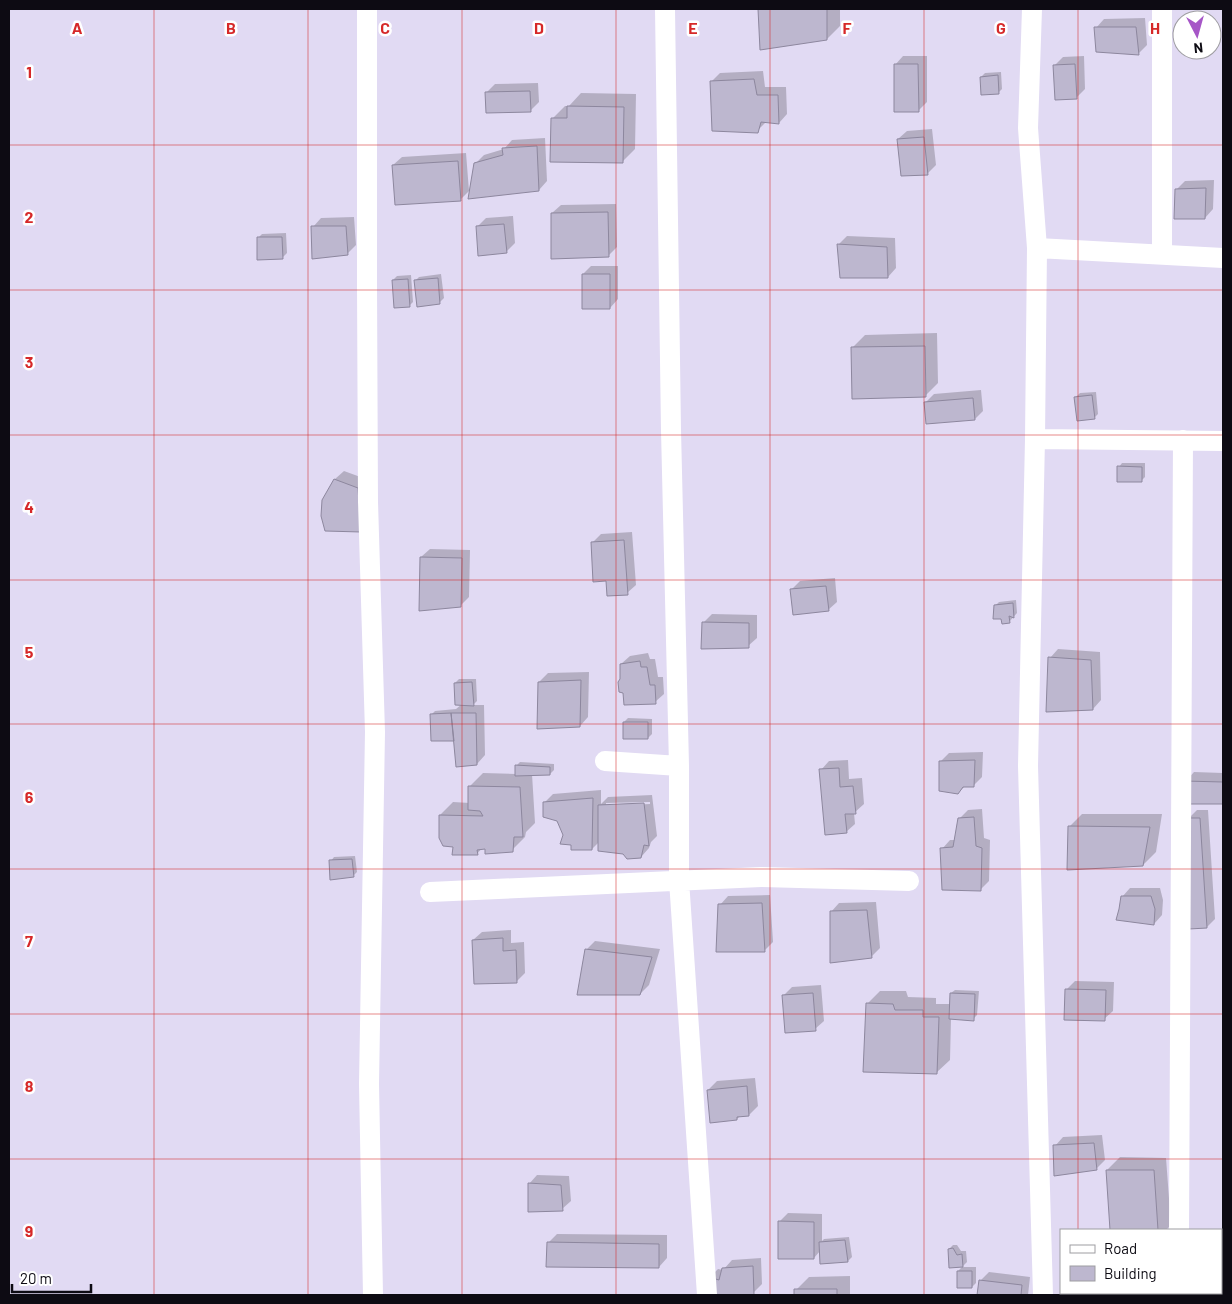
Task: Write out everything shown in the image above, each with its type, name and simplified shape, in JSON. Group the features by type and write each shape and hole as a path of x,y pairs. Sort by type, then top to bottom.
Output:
{"street":[{"path":"367,9 368,482 375,732 369,1084 373,1295"},
{"path":"665,9 671,430 679,766 679,880 708,1295"},
{"path":"1032,9 1028,128 1037,248 1028,766 1043,1295"},
{"path":"1162,9 1162,254"},
{"path":"1037,248 1223,258"},
{"path":"1035,438 1223,441"},
{"path":"1180,1229 1183,440"},
{"path":"605,761 679,766"},
{"path":"430,892 761,877 909,880"}],"building":[{"path":"758,9 827,9 827,40 760,50"},
{"path":"1094,27 1136,27 1139,55 1096,52"},
{"path":"894,64 918,64 919,112 894,112"},
{"path":"1075,64 1077,99 1055,100 1053,65"},
{"path":"998,75 999,94 981,95 980,77"},
{"path":"754,79 757,95 778,95 779,124 761,122 758,133 712,131 710,81"},
{"path":"530,91 531,112 486,113 485,92"},
{"path":"567,106 624,107 623,163 550,162 551,118 567,118"},
{"path":"924,137 928,175 901,176 897,139"},
{"path":"537,146 539,191 468,199 474,163 503,155 502,148"},
{"path":"458,161 461,201 395,205 392,165"},
{"path":"1206,188 1205,219 1174,219 1175,189"},
{"path":"608,212 609,257 551,259 551,213"},
{"path":"504,224 507,253 478,256 476,226"},
{"path":"311,226 346,226 348,255 312,259"},
{"path":"257,237 282,237 283,259 257,260"},
{"path":"837,244 887,247 888,278 840,278"},
{"path":"582,274 610,274 610,309 582,309"},
{"path":"438,278 440,304 417,307 414,280"},
{"path":"408,279 410,307 394,308 392,280"},
{"path":"925,346 926,397 852,399 851,347"},
{"path":"1092,395 1095,419 1077,421 1074,397"},
{"path":"973,398 975,420 926,424 924,402"},
{"path":"1117,466 1142,467 1142,482 1117,482"},
{"path":"334,479 358,488 361,532 325,531 321,516 322,500"},
{"path":"624,540 628,595 607,596 606,581 593,582 591,542"},
{"path":"420,557 462,558 461,607 419,611"},
{"path":"826,586 829,611 793,615 790,589"},
{"path":"1013,603 1014,618 1009,616 1010,623 1002,624 1001,619 993,619 994,605"},
{"path":"702,622 749,623 749,648 701,649"},
{"path":"1048,657 1091,660 1093,710 1046,712"},
{"path":"640,661 641,667 647,667 650,685 655,685 656,704 624,705 623,693 619,692 618,682 620,679 620,664"},
{"path":"581,680 580,727 537,729 538,682"},
{"path":"472,682 474,706 455,705 454,683"},
{"path":"451,713 476,713 477,765 456,767"},
{"path":"451,713 454,741 431,741 430,714"},
{"path":"623,722 648,722 648,739 623,739"},
{"path":"975,760 974,787 963,787 958,794 939,791 939,761"},
{"path":"515,765 550,767 550,775 515,776"},
{"path":"839,768 840,787 853,786 856,814 845,814 847,833 825,835 819,769"},
{"path":"1184,781 1223,782 1223,804 1185,804"},
{"path":"468,786 520,787 523,837 514,837 513,852 485,854 485,849 477,850 478,855 452,855 453,847 443,846 439,838 439,815 483,816 480,811 468,810"},
{"path":"593,798 592,850 571,850 571,845 560,844 563,835 557,821 543,817 543,802"},
{"path":"644,803 649,846 644,845 641,858 627,859 623,854 598,851 598,805"},
{"path":"974,817 976,846 982,848 981,891 942,890 940,848 953,847 958,818"},
{"path":"1187,818 1200,818 1207,928 1189,929"},
{"path":"1068,826 1150,827 1143,866 1067,870"},
{"path":"352,859 354,877 330,880 329,860"},
{"path":"1121,896 1151,896 1155,909 1154,925 1116,920"},
{"path":"762,903 765,952 716,952 718,904"},
{"path":"867,910 872,958 830,963 830,911"},
{"path":"503,938 503,951 516,950 517,983 474,984 472,940"},
{"path":"585,949 652,957 640,995 577,995"},
{"path":"1065,989 1106,990 1105,1021 1064,1020"},
{"path":"813,993 816,1031 785,1033 782,995"},
{"path":"950,993 975,994 974,1021 949,1019"},
{"path":"866,1003 893,1004 895,1010 923,1010 923,1017 939,1017 937,1074 863,1072"},
{"path":"747,1086 749,1116 737,1117 737,1120 710,1123 707,1090"},
{"path":"1094,1143 1097,1170 1054,1176 1053,1145"},
{"path":"1106,1170 1154,1170 1158,1229 1110,1229"},
{"path":"528,1183 561,1185 563,1211 528,1212"},
{"path":"778,1221 814,1222 814,1259 778,1259"},
{"path":"845,1240 848,1262 820,1264 819,1242"},
{"path":"547,1242 659,1244 659,1268 546,1267"},
{"path":"953,1248 957,1255 962,1254 963,1267 949,1268 948,1249"},
{"path":"753,1266 753,1295 710,1295 709,1277 719,1280 722,1268"},
{"path":"957,1271 972,1271 972,1288 957,1288"},
{"path":"979,1280 1022,1285 1021,1295 977,1295"},
{"path":"794,1289 837,1289 837,1295 794,1295"}]}
